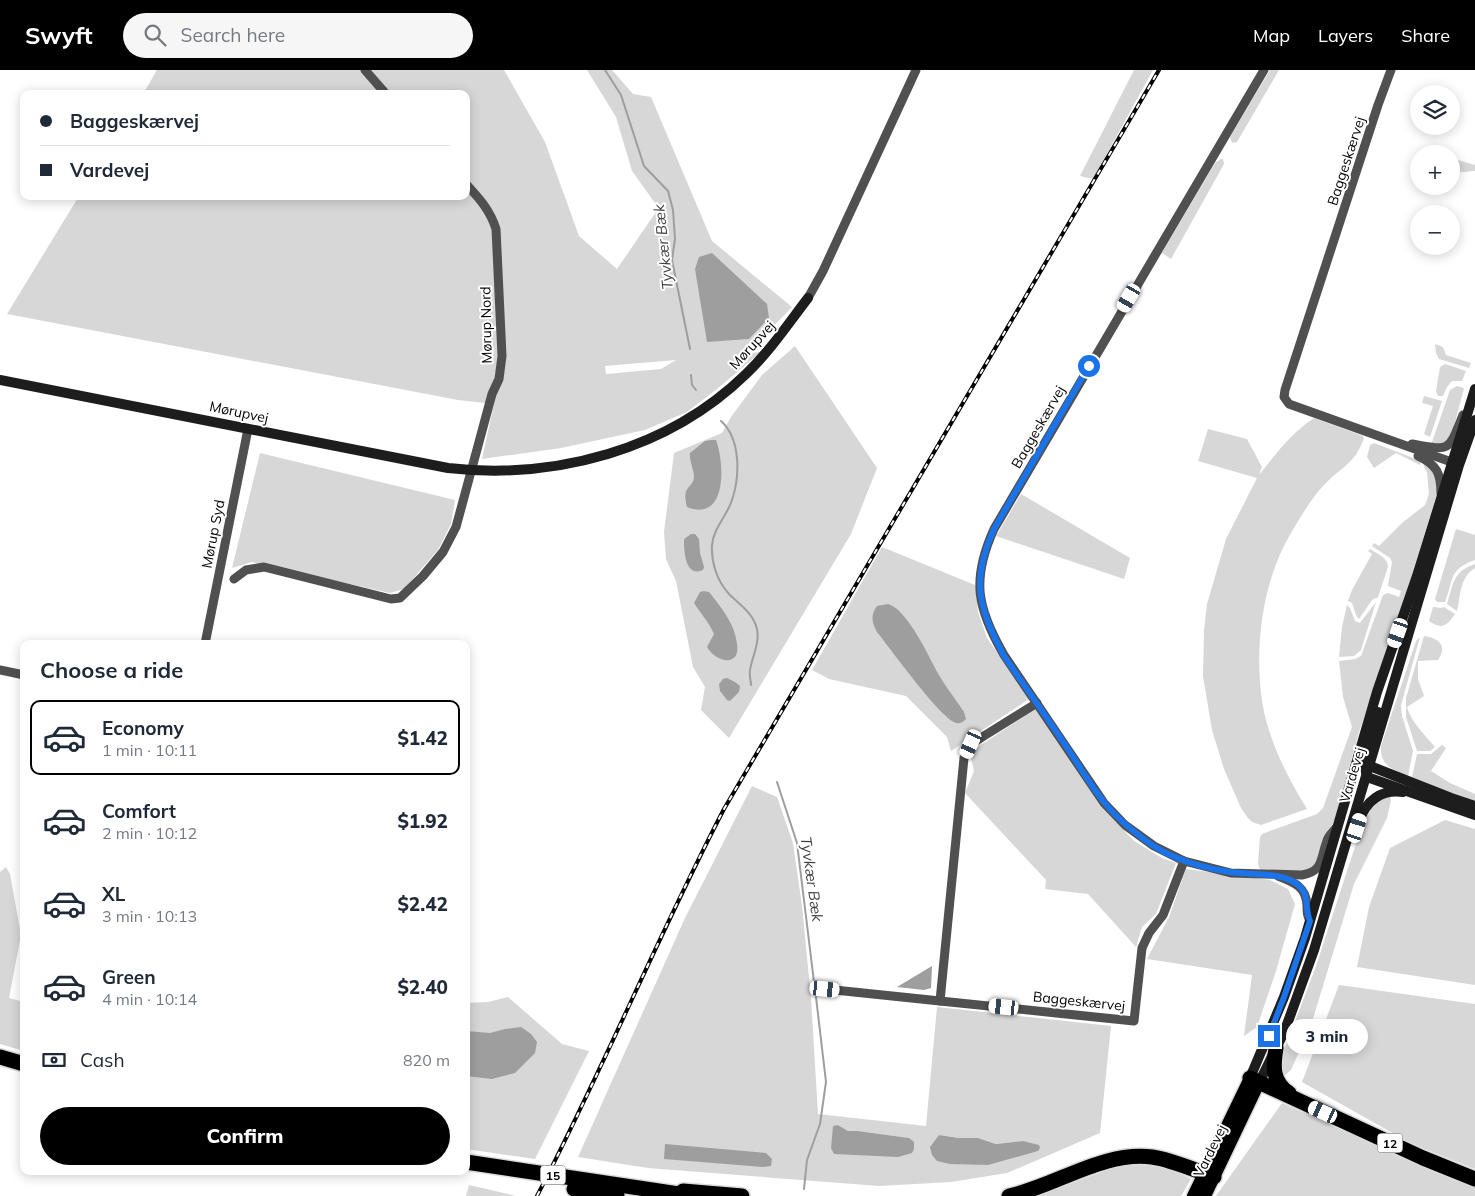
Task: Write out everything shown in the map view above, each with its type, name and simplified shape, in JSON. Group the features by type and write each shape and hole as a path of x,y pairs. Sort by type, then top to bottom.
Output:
{"highway":[{"path":"1276,1048 1273,1063 1277,1081 1282,1089 1307,1104"},
{"path":"0,1057 20,1063"},
{"name":"12","path":"1254,1081 1423,1158 1475,1179"},
{"path":"1009,1196 1098,1165 1129,1158 1152,1157 1169,1160 1209,1175"},
{"name":"15","path":"470,1163 692,1196"},
{"name":"15","path":"470,1172 612,1196"},
{"path":"640,1189 742,1196"}],"main road":[{"name":"Vardevej","path":"1193,1196 1209,1175 1254,1081"},
{"name":"Vardevej","path":"1205,1196 1209,1175"}],"street":[{"path":"365,70 382,90"},
{"name":"Mørupvej","path":"0,380 424,464 472,470 517,470 571,464 605,455 648,439 689,418 745,375 773,346 808,298 827,262 916,70"},
{"name":"Baggeskærvej","path":"1264,70 1003,514 985,550 980,581 982,608 991,633 1004,656 1104,803 1125,824 1154,846 1184,861 1231,872 1302,875 1317,870 1327,839 1337,827"},
{"name":"Baggeskærvej","path":"1287,402 1284,397 1285,390 1391,70"},
{"name":"Mørup Nord","path":"470,188 485,205 496,229 502,356 500,379 492,394 472,470"},
{"name":"Vardevej","path":"1385,438 1436,449 1444,448 1451,444 1474,393"},
{"name":"Vardevej","path":"1254,1081 1276,1048 1285,1030 1314,950 1457,460 1474,393"},
{"name":"Vardevej","path":"1287,402 1385,438 1457,460"},
{"name":"Vardevej","path":"1254,1081 1310,921 1354,770 1441,498 1475,420"},
{"name":"Mørup Syd","path":"206,640 248,429"},
{"name":"Vardevej","path":"1385,438 1428,461 1436,468 1440,477 1441,498"},
{"path":"1436,449 1457,460"},
{"path":"234,579 246,570 264,567 391,599 400,598 424,576 443,552 456,527 472,470"},
{"path":"1398,633 1387,681 1364,762 1367,770 1420,795 1475,815"},
{"path":"0,670 20,674"},
{"path":"940,1001 964,758 971,744 1037,703"},
{"path":"1354,770 1367,770 1475,806"},
{"path":"1330,898 1336,892 1362,812 1369,803 1378,795 1388,792 1420,795"},
{"name":"Baggeskærvej","path":"825,989 1134,1021 1142,948 1149,933 1163,915 1184,861"},
{"name":"Baggeskærvej","path":"1275,875 1292,881 1302,889 1305,894 1306,912 1310,921"}],"shaded area":[{"path":"157,70 504,70 545,142 579,236 617,269 656,212 655,203 632,171 616,117 587,70 612,70 633,94 651,97 712,241 792,307 748,353 761,352 687,412 645,430 561,448 482,459 494,404 458,400 7,314 77,200 470,200 470,90 145,90","holes":["676,360 661,369 606,374 605,366"]},
{"path":"1134,70 1153,70 1093,179 1080,176"},
{"path":"1270,70 1279,70 1237,142 1232,143 1230,137"},
{"path":"1223,159 1224,164 1171,259 1162,253 1215,163"},
{"path":"1460,161 1475,165 1475,171 1460,172"},
{"path":"712,253 767,304 769,318 749,339 707,342 695,269 699,257"},
{"path":"1435,344 1443,347 1446,355 1471,363 1469,368 1439,359"},
{"path":"795,346 877,468 851,534 729,738 701,710 705,687 693,667 676,581 666,559 664,532 674,453 722,433 731,417 762,375"},
{"path":"1445,364 1466,371 1462,381 1452,381 1443,396 1438,396 1436,391 1440,367"},
{"path":"1457,386 1464,388 1451,438 1448,442 1431,445 1450,390"},
{"path":"1424,396 1442,401 1430,437 1424,434 1433,406 1422,403"},
{"path":"1314,418 1364,438 1356,454 1348,464 1331,478 1312,499 1283,547 1268,589 1260,634 1259,656 1262,701 1279,757 1307,809 1261,825 1252,822 1241,808 1224,769 1212,730 1203,676 1204,630 1207,604 1226,539 1257,478 1198,461 1208,429 1247,439 1262,467 1259,475 1291,437"},
{"path":"716,440 719,450 721,463 720,488 716,499 710,507 700,510 687,507 685,495 694,477 690,453 705,441"},
{"path":"1374,443 1421,461 1420,465 1396,453 1374,468 1367,457 1370,445"},
{"path":"260,453 455,500 451,524 438,550 404,589 390,593 252,562 232,568"},
{"path":"1425,462 1434,470 1439,487 1412,575 1359,732 1335,819 1327,835 1319,860 1308,871 1262,870 1259,868 1258,863 1260,837 1262,834 1317,814 1323,808 1352,727 1343,697 1339,661 1355,659 1361,656 1383,595 1388,593 1399,597 1401,591 1388,586 1392,562 1390,558 1372,546 1374,543 1379,546 1402,523 1425,505 1429,494 1427,472 1424,467"},
{"path":"1021,494 1130,558 1124,579 996,536"},
{"path":"1456,529 1475,535 1475,560 1456,572 1451,581 1445,602 1437,602 1435,599"},
{"path":"691,534 695,534 699,539 703,570 692,570 687,562 684,539"},
{"path":"882,547 975,585 978,612 987,638 1029,699 951,751 947,737 906,696 829,679 812,670"},
{"path":"1370,549 1384,558 1388,567 1378,597 1372,600 1359,619 1352,603 1348,601 1372,554 1368,551"},
{"path":"1475,564 1475,568 1463,582 1457,611 1447,604 1453,585 1462,571"},
{"path":"700,592 709,592 727,616 736,637 737,652 735,657 731,659 721,659 707,647 714,634 694,603"},
{"path":"1376,602 1361,650 1354,656 1339,657 1342,627 1347,605 1355,621 1360,623"},
{"path":"888,604 895,607 901,613 914,630 941,678 964,712 966,719 963,722 956,723 939,709 915,682 877,632 873,622 873,613 877,606"},
{"path":"1433,607 1444,607 1455,614 1447,624 1437,625 1429,621"},
{"path":"1424,636 1438,641 1442,651 1438,660 1418,661 1418,679 1424,696 1407,707 1415,723 1435,747 1430,751 1417,751 1406,717 1406,698"},
{"path":"1420,637 1401,705 1402,716 1413,751 1408,776 1388,766 1381,753 1381,746 1416,641"},
{"path":"727,678 740,686 739,692 730,701 720,691 719,684 723,679"},
{"path":"1035,709 1100,805 1134,841 1162,858 1176,863 1156,914 1142,927 1136,947 1088,894 1045,889 1046,880 965,793 974,771 971,758 975,749"},
{"path":"1442,745 1446,748 1431,771 1450,783 1475,794 1475,801 1447,792 1412,777 1417,754 1431,754"},
{"path":"752,786 777,797 793,843 802,906 811,998 818,1114 926,1126 937,1007 1111,1026 1100,1133 1007,1173 951,1182 879,1186 648,1168 578,1157 685,918","holes":["838,1125 848,1131 908,1138 863,1154 834,1154","939,1135 978,1138 996,1144 1023,1141 988,1165 972,1163"]},
{"path":"1390,796 1391,800 1387,818 1354,884 1312,1022 1291,1070 1283,1077 1280,1061 1315,969 1365,816 1376,803"},
{"path":"1445,820 1475,829 1475,985 1357,967 1369,907 1390,848"},
{"path":"6,867 10,874 20,929 20,940 9,998 20,1001 20,1050 0,1044 0,872"},
{"path":"1186,869 1270,880 1288,889 1295,904 1276,971 1257,1027 1244,1036 1252,975 1147,959 1169,917"},
{"path":"932,966 931,988 924,990 897,987"},
{"path":"1339,985 1475,1004 1475,1169 1412,1144 1302,1082"},
{"path":"508,997 562,1044 589,1051 535,1159 470,1150 470,1003 488,1002"},
{"path":"521,1027 531,1034 537,1042 535,1053 515,1073 492,1079 470,1076 470,1031 490,1033"},
{"path":"1282,1103 1449,1178 1475,1186 1475,1196 1216,1196"},
{"path":"838,1125 848,1131 909,1138 914,1142 914,1149 912,1153 898,1157 834,1154 831,1148 833,1126"},
{"path":"939,1135 978,1138 996,1144 1023,1141 1039,1145 1040,1148 1038,1151 988,1165 950,1164 937,1161 932,1155 930,1147"},
{"path":"665,1144 766,1153 772,1159 771,1166 763,1167 664,1159"},
{"path":"1142,1163 1168,1167 1191,1179 1181,1196 1035,1196 1121,1165"},
{"path":"469,1185 516,1196 466,1196"}],"waterway":[{"name":"Tyvkær Bæk","path":"605,70 621,95 644,166 668,191 673,210 675,239 672,260 690,349"},
{"name":"Tyvkær Bæk","path":"691,375 692,385 696,390"},
{"name":"Tyvkær Bæk","path":"721,421 728,429 732,438 737,458 737,469 732,500 713,539 713,558 721,583 749,614 757,629 757,645 750,672 751,685"},
{"name":"Tyvkær Bæk","path":"777,782 797,843 814,982"},
{"name":"Tyvkær Bæk","path":"804,1189 807,1160 820,1124 826,1082 816,997"}],"railway":[{"path":"537,1196 724,809 1159,70"}],"route":[{"path":"1089,366 994,529 985,550 980,581 982,608 991,633 1004,656 1104,803 1125,824 1154,846 1184,861 1231,872 1275,875 1298,884 1302,889 1305,894 1306,912 1310,921 1269,1036"}]}
